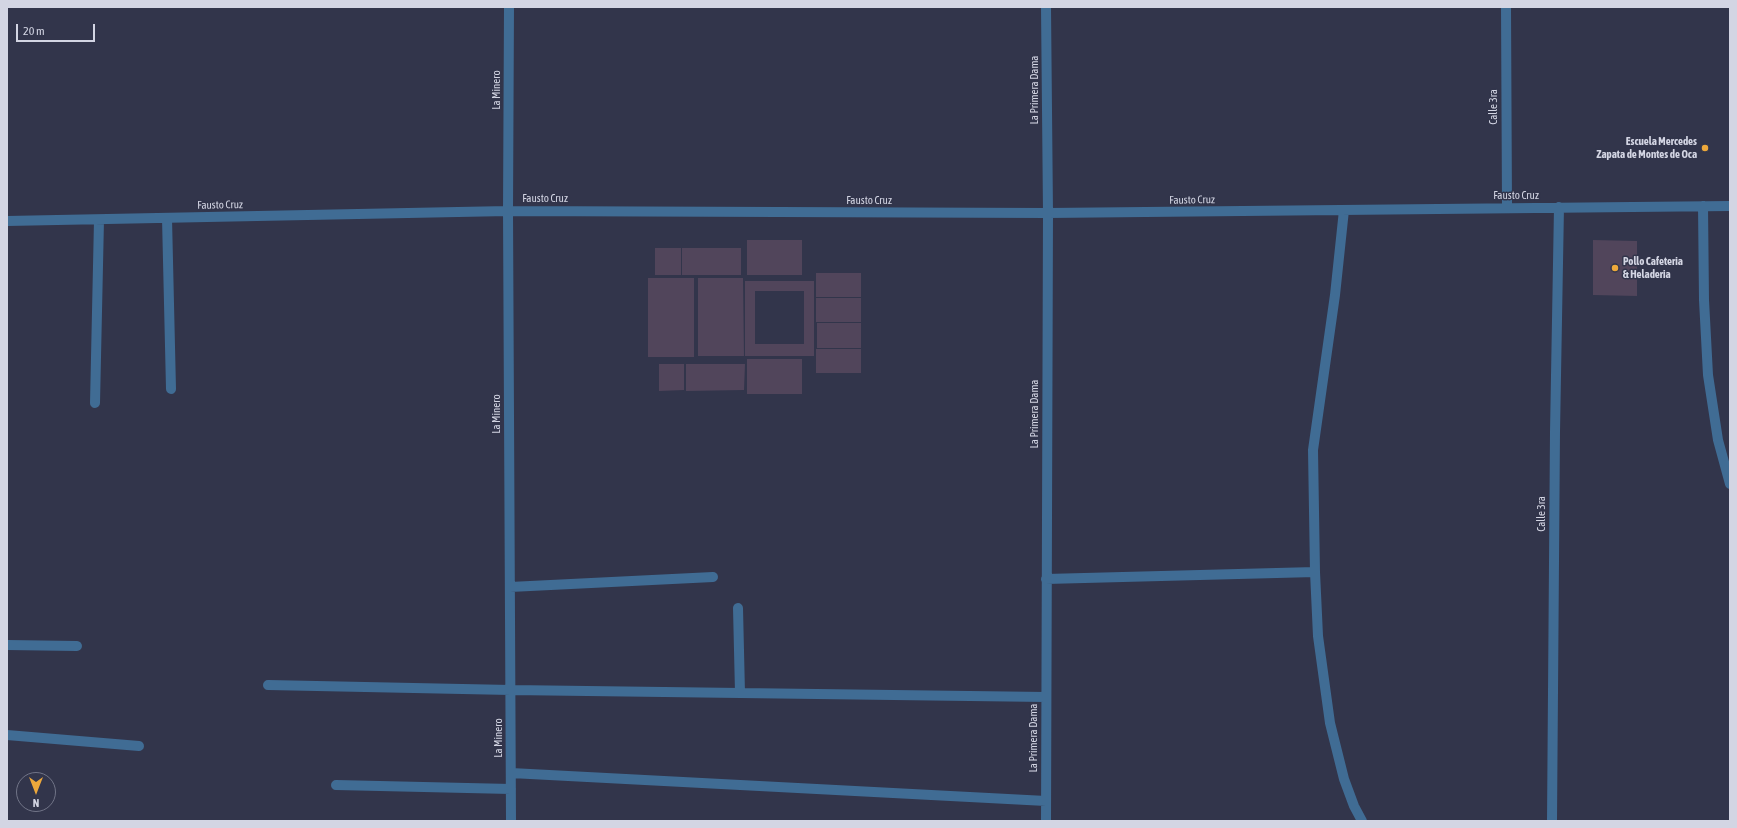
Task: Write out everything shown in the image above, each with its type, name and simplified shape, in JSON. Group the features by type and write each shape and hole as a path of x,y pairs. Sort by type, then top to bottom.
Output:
{"street":[{"name":"La Minero","path":"509,7 508,211 511,821"},
{"name":"La Primera Dama","path":"1046,7 1048,214 1046,821"},
{"name":"Calle 3ra","path":"1506,7 1507,207"},
{"path":"1703,206 1704,300 1708,375 1718,440 1730,484"},
{"name":"Fausto Cruz","path":"7,221 508,211 1048,214 1507,207 1730,206"},
{"name":"Calle 3ra","path":"1552,821 1555,440 1559,207"},
{"path":"1344,210 1335,295 1313,450 1315,572 1318,636 1330,723 1344,779 1354,806 1362,821"},
{"path":"167,218 171,389"},
{"path":"96,403 99,220"},
{"path":"1046,579 1315,572"},
{"path":"510,587 713,577"},
{"path":"738,608 740,693"},
{"path":"7,645 77,646"},
{"path":"268,685 511,690 1046,697"},
{"path":"7,735 139,746"},
{"path":"511,773 1046,801"},
{"path":"336,785 511,788"}],"building":[{"path":"747,240 802,240 802,275 747,275"},
{"name":"Pollo Cafeteria & Heladeria","path":"1593,240 1637,241 1637,296 1593,295"},
{"path":"655,248 681,248 681,275 655,275"},
{"path":"682,248 741,248 741,275 682,275"},
{"path":"816,273 861,273 861,297 816,297"},
{"path":"648,278 694,278 694,357 648,357"},
{"path":"698,278 743,278 744,356 698,356"},
{"path":"745,281 814,281 814,356 745,356","holes":["755,291 804,291 804,344 755,344"]},
{"path":"816,298 861,298 861,322 816,322"},
{"path":"817,323 861,323 861,348 817,348"},
{"path":"816,349 861,349 861,373 816,373"},
{"path":"747,359 802,359 802,394 747,394"},
{"path":"659,364 684,364 684,390 659,391"},
{"path":"686,364 745,364 744,390 686,391"}],"place":[{"name":"Escuela Mercedes Zapata de Montes de Oca","path":"1705,148"},
{"name":"Pollo Cafeteria & Heladeria","path":"1615,268"}]}
